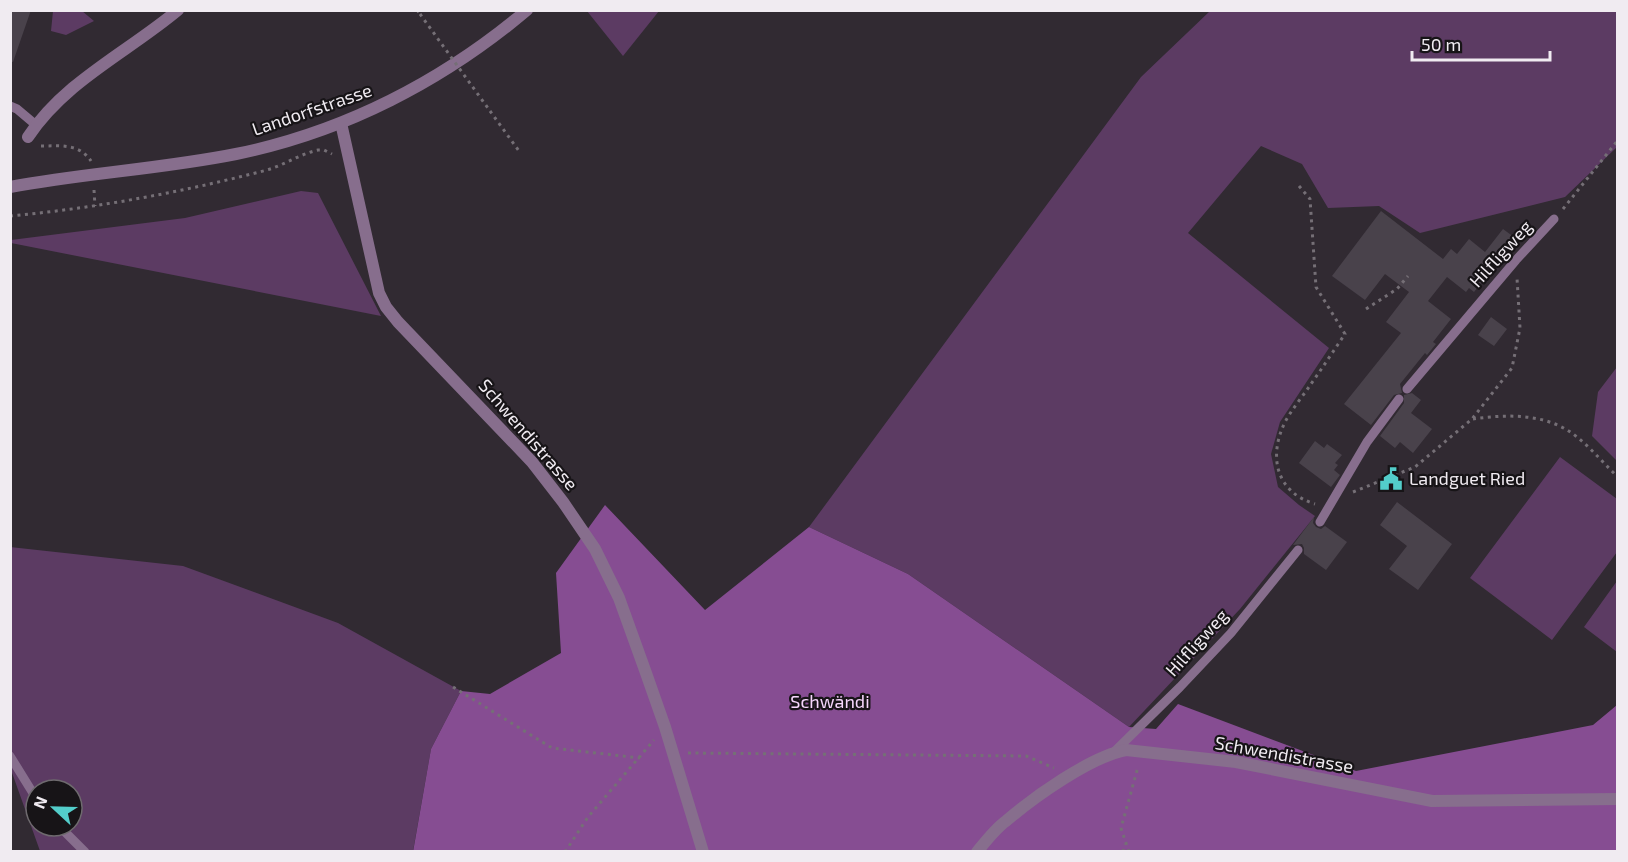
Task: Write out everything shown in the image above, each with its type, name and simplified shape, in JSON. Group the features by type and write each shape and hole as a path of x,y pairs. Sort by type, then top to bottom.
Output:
{"street":[{"path":"28,137 51,108 74,87 178,10"},
{"name":"Landorfstrasse","path":"10,187 224,156 283,143 341,123 391,101 435,77 492,39 527,10"},
{"name":"Schwendistrasse","path":"341,123 379,293 386,307 398,321 516,443 563,502 595,549 619,598 665,727 703,852"},
{"name":"Schwendistrasse","path":"977,852 1004,821 1070,774 1114,752 1126,750 1236,762 1432,801 1617,799"}],"lane":[{"path":"10,106 36,125"},
{"name":"Hilfligweg","path":"1407,389 1516,260 1554,219"},
{"path":"1320,522 1367,442 1399,399"},
{"name":"Hilfligweg","path":"1114,752 1231,633 1298,550"},
{"path":"10,756 24,779"},
{"path":"71,838 85,852"}],"path":[{"path":"418,12 519,151"},
{"path":"28,137 27,142 31,146 77,148 86,153 92,163"},
{"name":"Hilfligweg","path":"1554,219 1617,140"},
{"path":"10,216 95,206 186,190 260,171 311,152"},
{"path":"1299,186 1310,199 1316,287 1345,334 1285,423 1278,446 1277,468 1286,488 1305,501 1330,505 1415,467 1472,419 1512,368 1520,328 1516,260"},
{"path":"94,189 95,206"},
{"path":"1366,309 1397,289 1408,276"},
{"path":"1472,419 1502,414 1544,420 1577,437 1617,477"},
{"path":"453,687 552,748 640,758"},
{"path":"565,852 588,817 665,727"},
{"path":"1129,852 1121,828 1143,751"},
{"path":"673,753 1026,756 1070,774"},
{"path":"1123,852 1125,842"}],"shaded area":[{"path":"53,11 82,11 94,21 66,35 51,31"},
{"path":"587,11 659,11 623,56"},
{"path":"1210,11 1617,11 1617,147 1565,197 1420,233 1379,206 1328,208 1302,164 1261,146 1188,233 1329,348 1280,422 1271,454 1278,487 1315,516 1240,609 1129,727 908,574 809,527 1141,77"},
{"path":"301,191 318,193 381,316 11,243 11,240 185,218"},
{"path":"1617,367 1617,461 1592,436 1598,392"},
{"path":"1560,457 1617,499 1617,552 1552,640 1470,578"},
{"path":"10,547 183,566 338,623 461,691 431,749 413,851 40,851 35,838 84,838 84,778 24,778 24,806 11,770"},
{"path":"1617,581 1617,652 1584,627"}],"green space":[{"name":"Schwändi","path":"605,505 705,610 809,527 908,574 1129,727 1156,729 1178,704 1356,771 1593,725 1617,705 1617,851 413,852 431,749 461,691 490,694 561,653 556,573"}],"building":[{"path":"10,10 31,10 13,62 10,61"},
{"path":"1381,211 1443,259 1451,249 1457,254 1469,239 1485,252 1503,229 1518,240 1500,264 1497,262 1474,292 1469,288 1466,292 1447,277 1428,301 1451,319 1433,342 1436,344 1427,355 1425,353 1400,384 1402,393 1394,395 1371,425 1344,404 1401,333 1386,322 1409,292 1385,274 1365,300 1332,276"},
{"path":"1491,317 1507,329 1494,346 1478,335"},
{"path":"1412,393 1421,400 1411,413 1432,429 1413,453 1400,442 1395,448 1380,436 1404,403 1404,395"},
{"path":"1315,441 1324,448 1327,444 1342,455 1335,463 1338,465 1334,470 1340,475 1331,487 1299,463"},
{"path":"1397,502 1452,544 1418,590 1389,569 1407,546 1380,525"},
{"path":"1314,517 1313,523 1316,527 1321,529 1325,526 1347,542 1326,570 1304,554 1302,544 1293,545"}],"place":[{"name":"Landguet Ried","path":"1391,479"}]}
